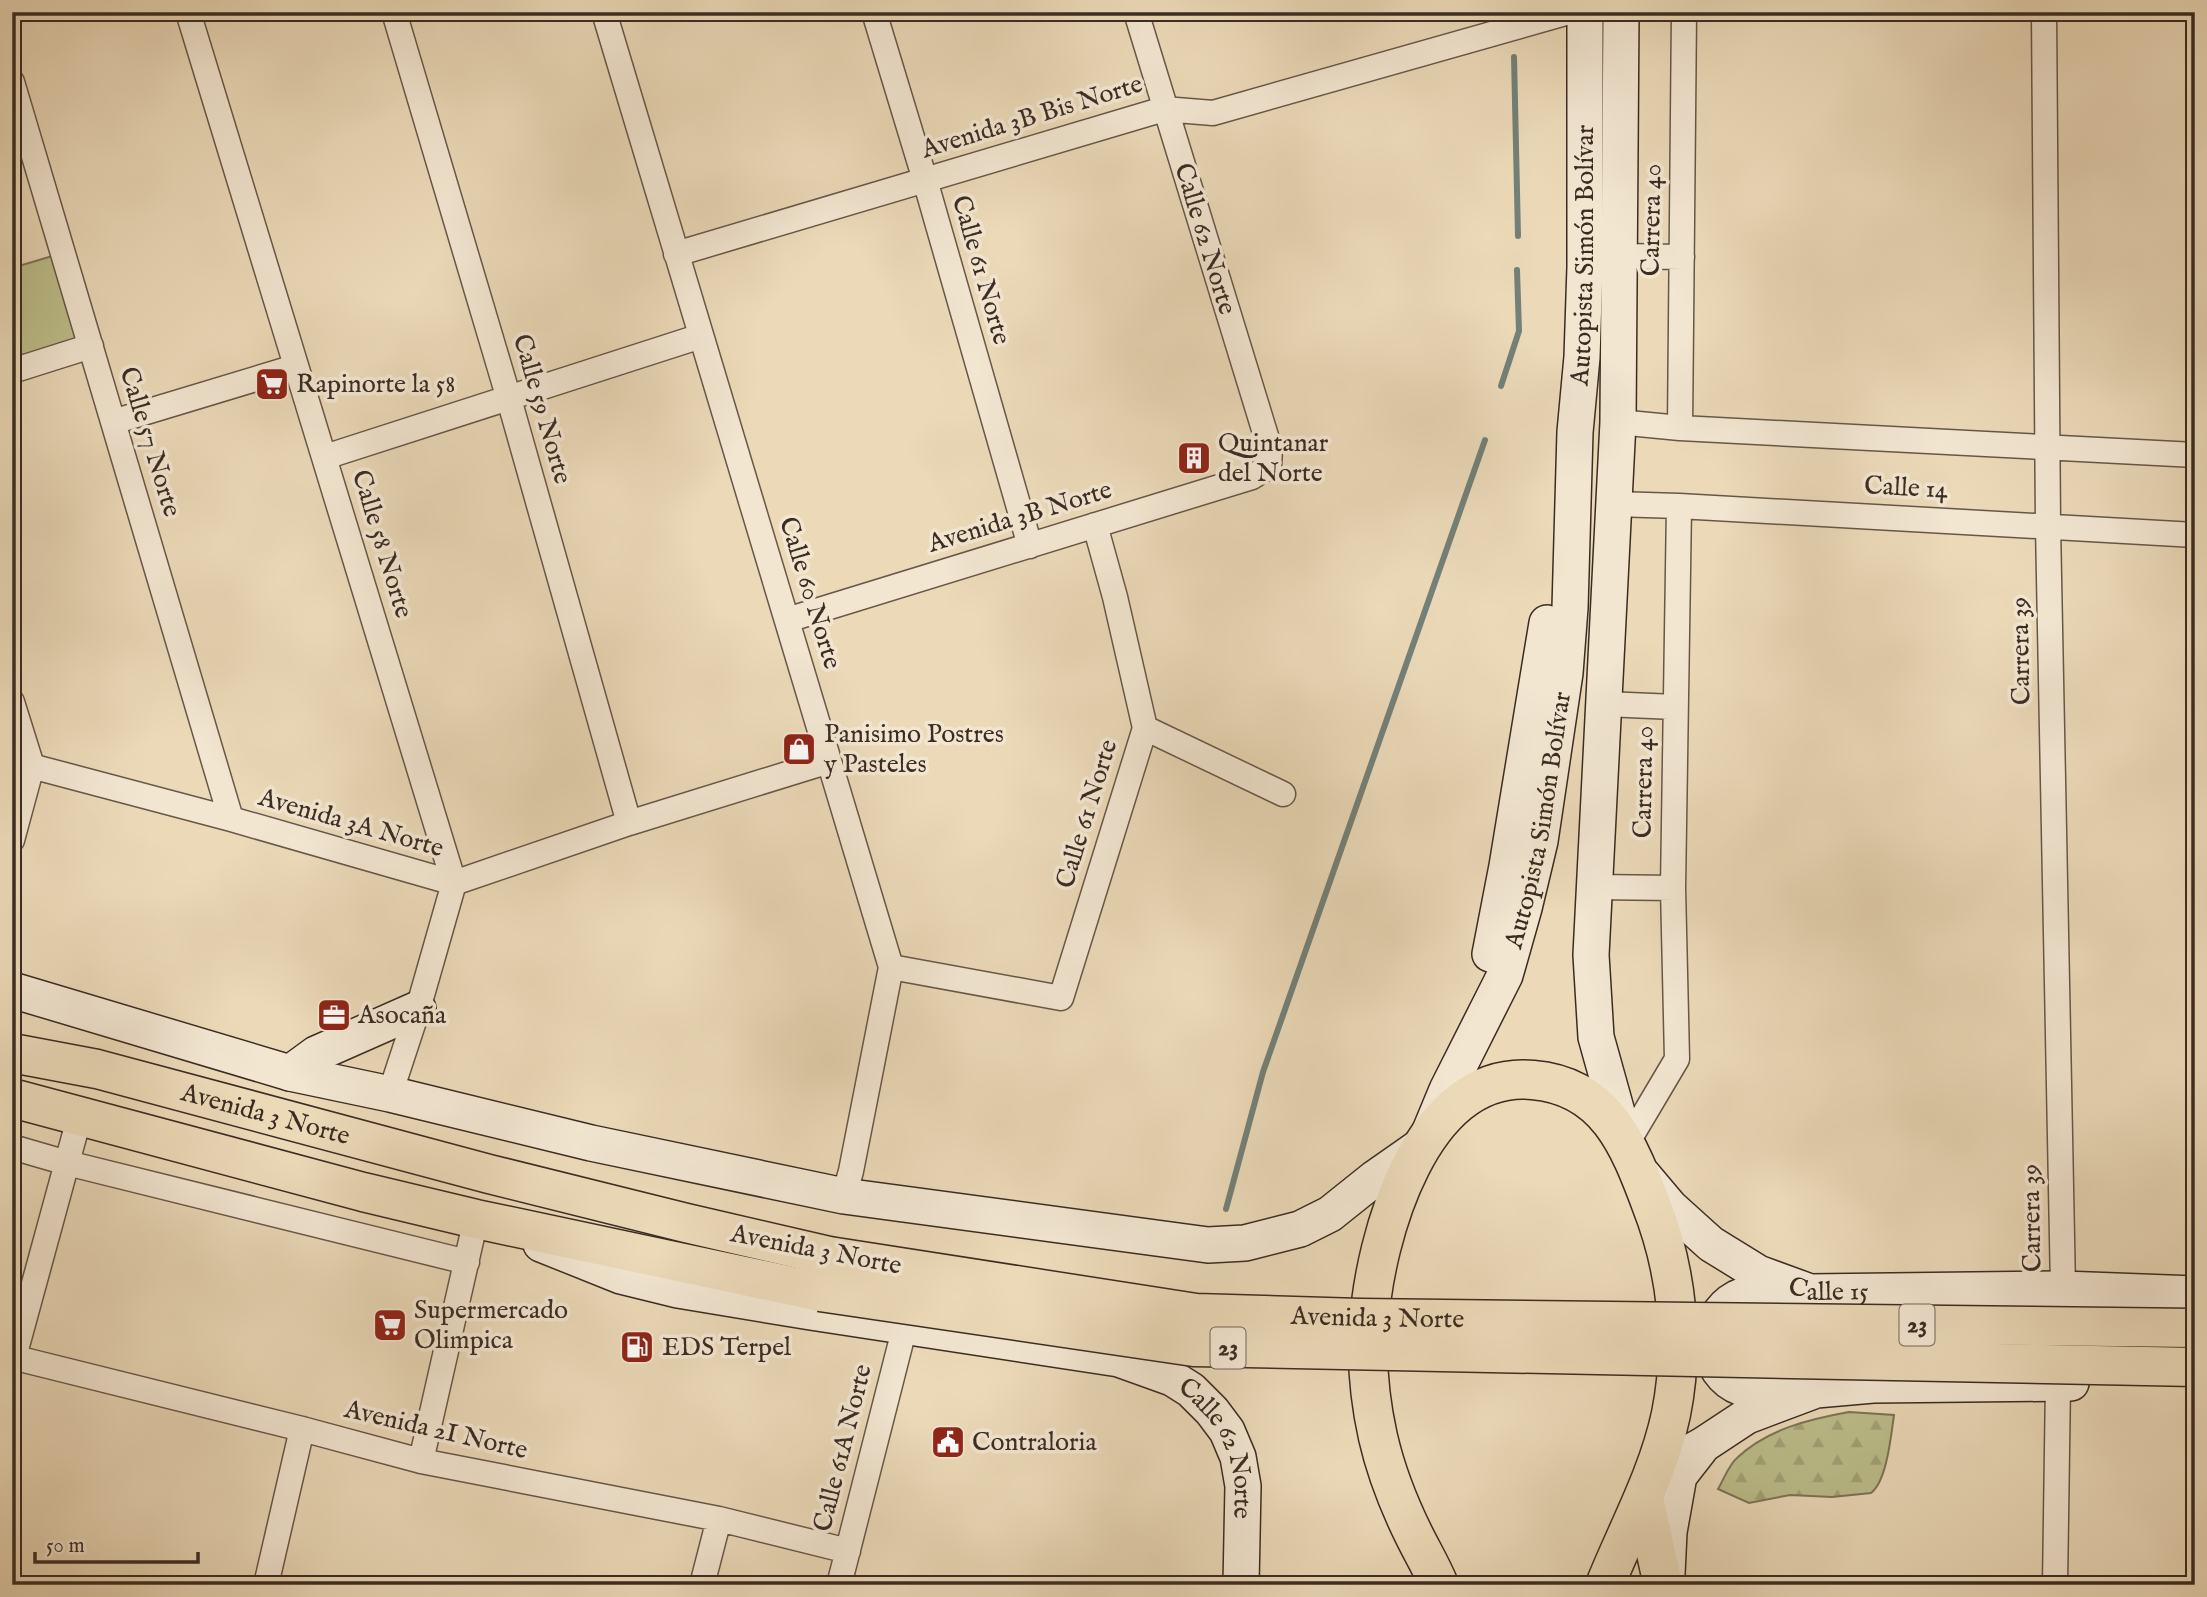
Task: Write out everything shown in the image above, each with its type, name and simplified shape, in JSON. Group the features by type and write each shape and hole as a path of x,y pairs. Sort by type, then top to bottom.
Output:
{"main road":[{"name":"Avenida 3 Norte","path":"12,1053 97,1069 489,1174 686,1223 825,1274"},
{"path":"1425,1143 1434,1128 1458,1101 1490,1084 1526,1079 1561,1085 1593,1102 1606,1114 1630,1155"},
{"name":"Avenida 3 Norte","path":"12,1098 363,1192 476,1219 825,1274 1196,1313 1360,1318 1639,1337"},
{"name":"Autopista Simón Bolívar","path":"1425,1143 1400,1193 1382,1245 1371,1299 1368,1354 1373,1409 1385,1464 1404,1515 1442,1578"},
{"name":"Autopista Simón Bolívar","path":"1605,1585 1624,1537 1649,1486 1664,1442 1674,1390 1677,1348 1677,1316 1667,1254 1659,1223 1630,1155"},
{"name":"Calle 15","path":"1639,1337 2195,1328"},
{"name":"23","path":"1639,1337 2195,1367"},
{"path":"1649,1486 1665,1585"},
{"path":"1580,1585 1612,1556 1624,1537"}],"street":[{"name":"Calle 58 Norte","path":"188,12 454,883"},
{"name":"Calle 59 Norte","path":"394,12 509,399 629,823"},
{"name":"Calle 60 Norte","path":"604,12 891,967 844,1196"},
{"name":"Calle 61 Norte","path":"874,12 1030,546"},
{"name":"Calle 62 Norte","path":"1136,12 1270,449 1269,466"},
{"name":"Avenida 3B Bis Norte","path":"677,254 1164,109 1213,113 1569,12"},
{"name":"Autopista Simón Bolívar","path":"1425,1143 1447,1090 1505,975 1540,841 1565,673 1585,267 1585,12"},
{"name":"Autopista Simón Bolívar","path":"1621,12 1618,422 1591,955 1596,1037 1630,1155"},
{"name":"Carrera 40","path":"1680,428 1684,12"},
{"name":"Carrera 39","path":"2044,12 2048,526 2063,1289"},
{"name":"Calle 57 Norte","path":"12,82 231,819"},
{"path":"1619,256 1682,257"},
{"path":"325,457 701,336"},
{"path":"12,371 91,346"},
{"path":"113,422 295,368"},
{"name":"Calle 14","path":"1618,422 1680,428 2195,455"},
{"name":"Avenida 3B Norte","path":"787,620 1252,477 1269,466"},
{"name":"Calle 14","path":"1614,504 2195,535"},
{"name":"Carrera 40","path":"1630,1155 1676,1059 1673,888 1679,506"},
{"name":"Calle 61 Norte","path":"891,967 1061,998 1145,728 1115,597 1095,525"},
{"path":"12,702 22,763 12,840"},
{"path":"1605,704 1675,707"},
{"path":"1145,728 1283,794"},
{"name":"Avenida 3A Norte","path":"22,763 454,883 629,823 829,761"},
{"path":"390,1094 418,1009 454,883"},
{"path":"1595,887 1673,888"},
{"name":"Avenida 3 Norte","path":"12,990 290,1073 390,1094 591,1143 844,1196 1171,1241 1208,1245 1245,1243 1300,1229 1330,1214 1425,1143"},
{"path":"290,1073 316,1054 418,1009"},
{"path":"13,1357 80,1115"},
{"path":"12,1147 66,1163 467,1262"},
{"name":"Calle 15","path":"1630,1155 1670,1207 1711,1244 1758,1273 1810,1292 2063,1289 2195,1294"},
{"path":"421,1461 476,1219"},
{"name":"Avenida 3 Norte","path":"476,1219 621,1276 678,1290 1119,1359"},
{"path":"1810,1292 1754,1293 1738,1298 1725,1307 1710,1335 1716,1367 1727,1379 1741,1388 1756,1391 1873,1385 2058,1382 2195,1385"},
{"name":"Calle 61A Norte","path":"839,1585 905,1326"},
{"name":"Avenida 2I Norte","path":"13,1357 421,1461 719,1519 848,1551"},
{"name":"Calle 62 Norte","path":"1119,1359 1161,1374 1191,1390 1212,1410 1227,1431 1238,1457 1243,1486 1241,1585"},
{"path":"2054,1585 2058,1382"},
{"path":"1649,1486 1747,1416 1816,1390"},
{"path":"266,1585 302,1429"},
{"path":"1665,1585 1669,1532 1679,1476 1703,1445"},
{"path":"702,1585 719,1519"}],"green space":[{"path":"59,254 87,345 12,368 12,268"},
{"path":"1849,1412 1894,1415 1885,1468 1871,1493 1832,1497 1790,1495 1749,1503 1718,1489 1735,1460 1763,1439 1805,1422"}],"waterway":[{"path":"1514,57 1518,236"},
{"path":"1501,386 1519,331 1517,270"},
{"path":"1226,1209 1263,1072 1485,440"}],"place":[{"name":"Rapinorte la 58","path":"272,384"},
{"name":"Quintanar del Norte","path":"1194,458"},
{"name":"Panisimo Postres y Pasteles","path":"799,749"},
{"name":"Asocaña","path":"334,1015"},
{"name":"Supermercado Olimpica","path":"390,1325"},
{"name":"EDS Terpel","path":"637,1347"},
{"name":"Contraloria","path":"948,1442"}]}
